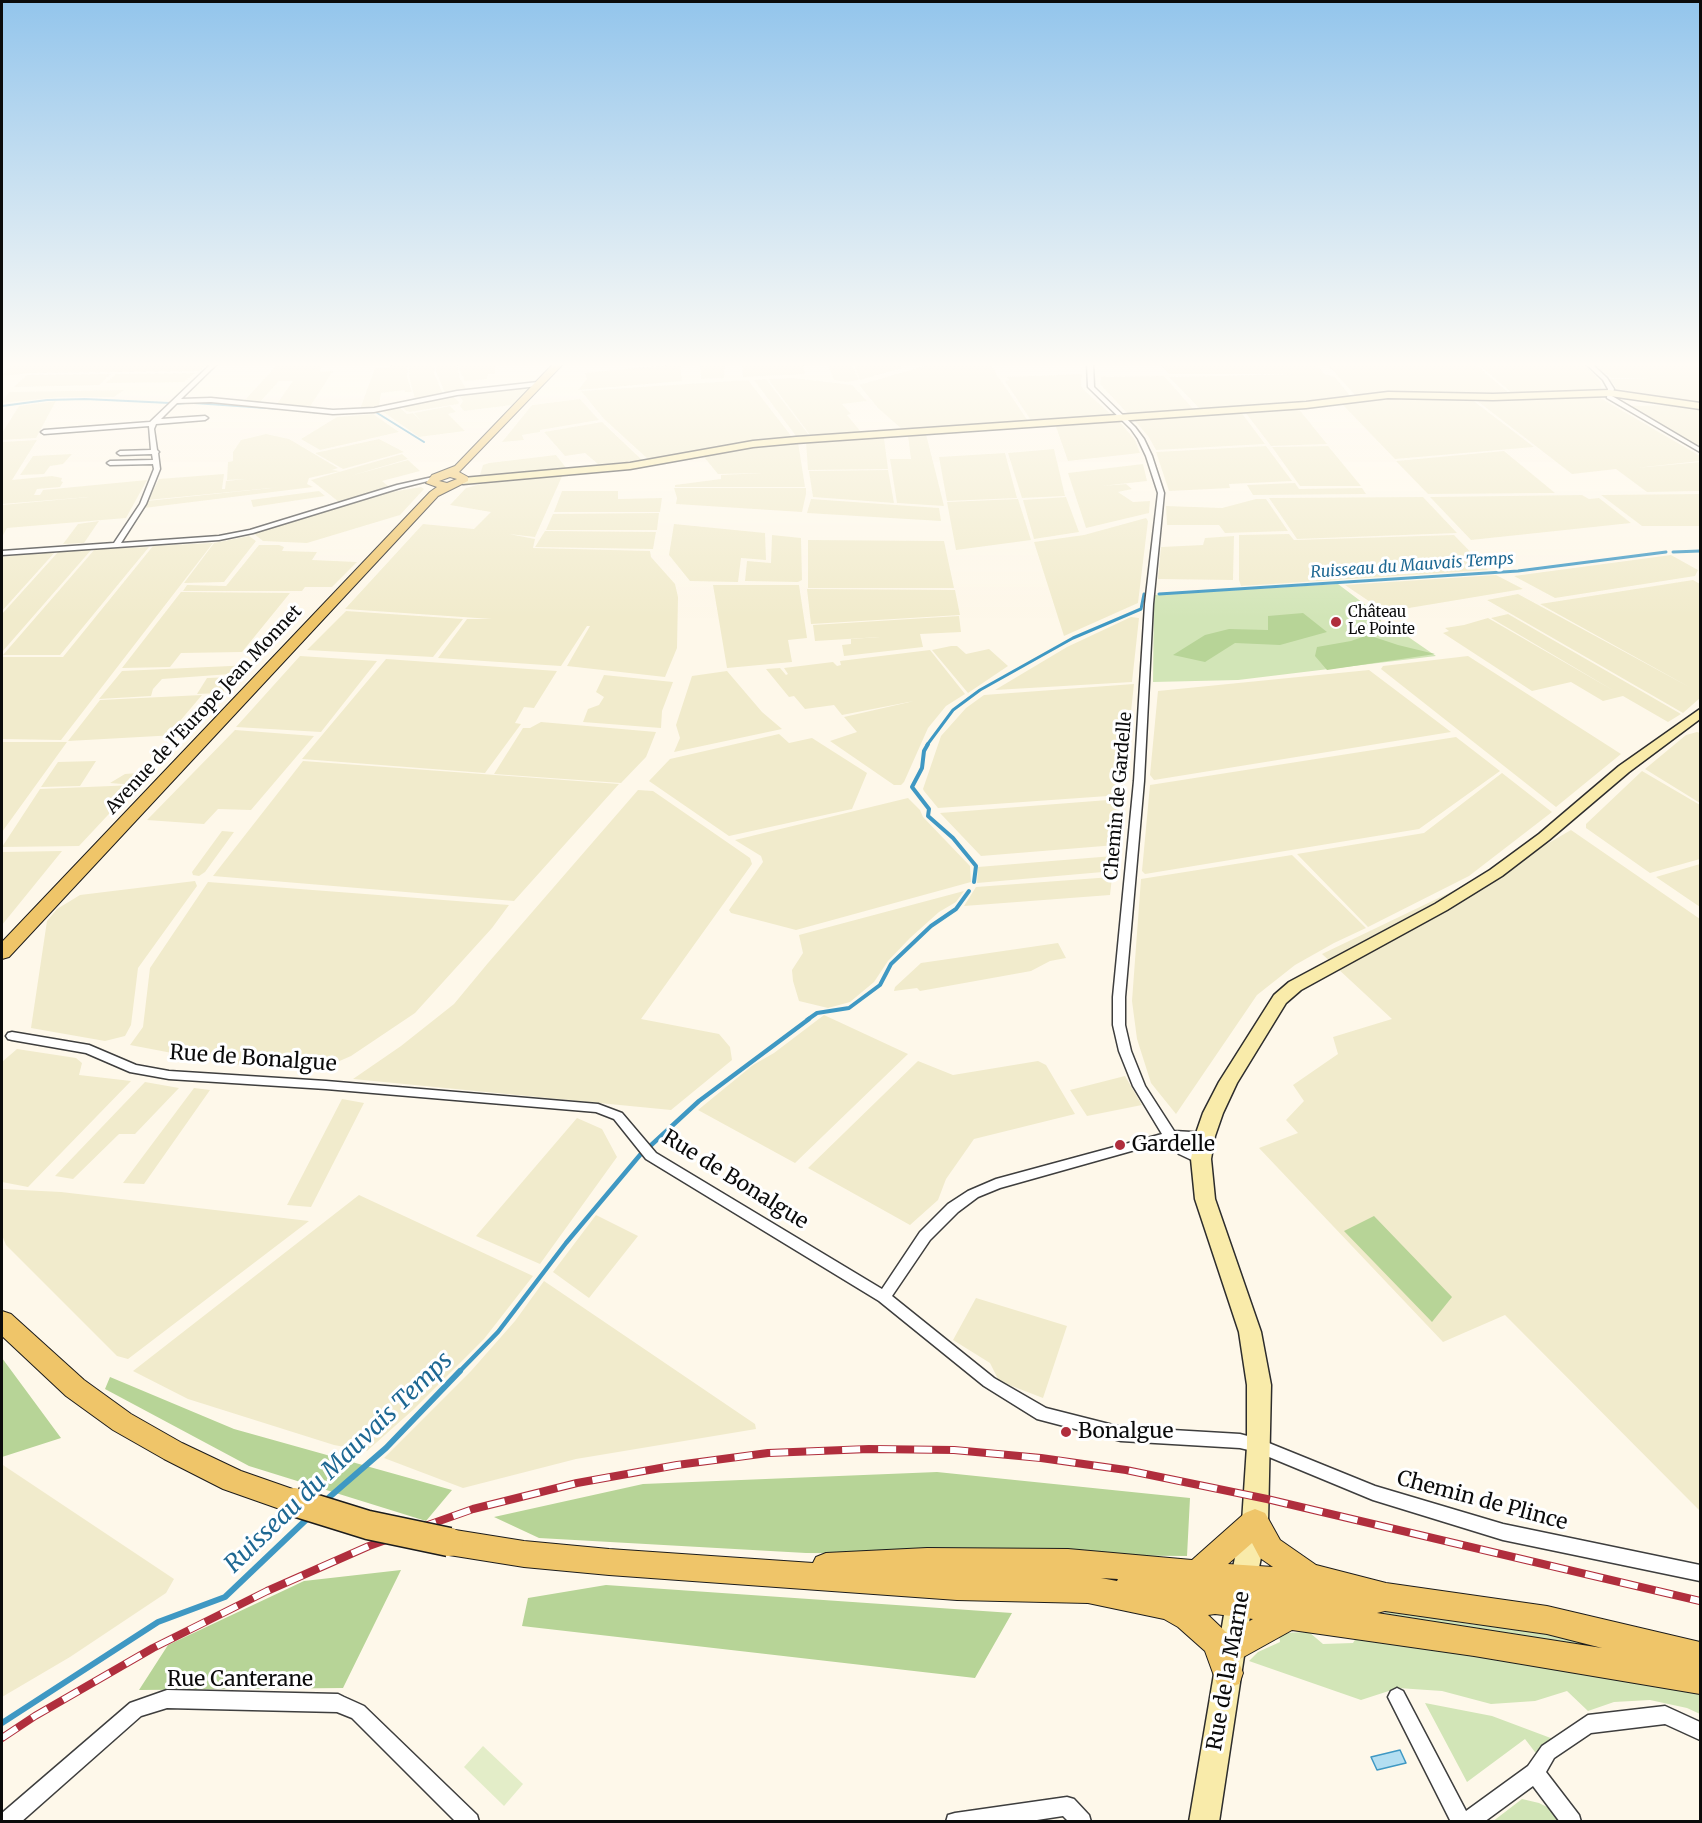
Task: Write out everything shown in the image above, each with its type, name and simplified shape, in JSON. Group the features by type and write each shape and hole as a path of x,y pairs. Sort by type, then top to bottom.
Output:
{"main road":[{"name":"Avenue de l'Europe Jean Monnet","path":"2,953 477,448"},
{"path":"2,1321 75,1388 122,1422 173,1451 224,1475 294,1503 368,1525 449,1542 524,1554 598,1561 957,1586 1223,1590 1352,1604 1386,1597"},
{"path":"1197,1574 1255,1522 1270,1549 1309,1577 1386,1597 1547,1620 1701,1658"},
{"path":"752,1570 927,1561 1068,1562 1197,1574 1242,1592 1262,1606 1289,1616 1474,1641 1701,1679"},
{"path":"1169,1606 1215,1600 1275,1582 1309,1577"},
{"path":"1088,1588 1169,1606 1204,1628 1230,1660 1289,1616"}],"street":[{"path":"117,544 143,504 157,470 156,448"},
{"path":"2,553 219,538 251,532 417,482 630,466 744,448"},
{"name":"Chemin de Gardelle","path":"1146,448 1161,493 1161,506 1152,567 1139,781 1119,997 1119,1025 1125,1051 1139,1086 1170,1136 1183,1150 1201,1159"},
{"path":"120,453 156,452"},
{"path":"110,463 157,462"},
{"name":"Rue de la Marne","path":"1204,1821 1255,1522 1259,1446 1259,1385 1250,1332 1205,1199 1201,1159 1205,1136 1228,1082 1280,999 1312,975 1441,907 1496,873 1544,837 1624,769 1701,713"},
{"name":"Rue de Bonalgue","path":"12,1036 89,1049 134,1069 169,1075 338,1086 598,1108 618,1116 651,1156 884,1297 989,1382 1042,1414 1121,1434 1230,1439 1259,1446"},
{"path":"884,1297 925,1236 953,1208 973,1194 996,1184 1170,1136 1205,1136"},
{"name":"Chemin de Plince","path":"1259,1446 1373,1493 1503,1532 1701,1573"},
{"path":"1397,1697 1461,1821"},
{"name":"Rue Canterane","path":"6,1821 136,1709 167,1699 338,1703 358,1712 470,1821"},
{"path":"1467,1821 1535,1773 1548,1752 1588,1724 1665,1715 1701,1731"},
{"path":"1535,1773 1572,1821"},
{"path":"955,1821 1067,1806 1082,1821"}],"shaded area":[{"path":"2,448 32,448 12,480 52,476 62,478 63,482 60,487 37,489 34,495 40,495 43,490 147,480 126,518 7,528 2,537 2,505 89,497 2,504"},
{"path":"236,448 304,448 338,468 332,470 340,471 309,478 307,484 313,487 144,508 147,501 281,487 148,500 159,479 224,474 222,489 225,489 226,481 246,479 227,480 228,462 233,461"},
{"path":"338,448 396,448 404,452 343,469 315,453"},
{"path":"558,448 629,448 643,461 598,464 585,453 565,456"},
{"path":"636,448 723,448 649,460"},
{"path":"746,448 799,448 805,487 675,487 675,485 721,479 721,475 762,473 718,474 704,457"},
{"path":"806,448 885,448 888,469 808,470"},
{"path":"910,448 930,448 944,506 897,503 890,459 911,459"},
{"path":"1063,448 1138,448 1140,453 1068,461"},
{"path":"1155,448 1191,448 1156,450"},
{"path":"1268,448 1292,481 1229,484 1230,488 1169,491 1156,452"},
{"path":"1273,448 1330,448 1361,486 1300,486"},
{"path":"1384,448 1522,448 1395,459"},
{"path":"1538,448 1686,448 1700,456 1700,461 1636,468 1700,462 1700,491 1647,492 1616,469 1572,474"},
{"path":"1054,449 1065,496 1022,498 1008,453"},
{"path":"1504,451 1555,493 1428,494 1396,461"},
{"path":"1005,453 1017,498 947,501 939,457"},
{"path":"72,454 63,464 50,466 44,474 20,475 33,456"},
{"path":"402,454 408,459 350,476 408,460 420,471 382,481 388,486 352,499 339,502 311,480"},
{"path":"556,455 567,469 480,475 483,465 489,463"},
{"path":"1143,464 1147,481 1102,486 1126,484 1132,489 1118,492 1133,502 1150,501 1149,513 1086,528 1068,473"},
{"path":"888,470 894,503 813,497 809,471"},
{"path":"563,474 535,537 509,534 535,539 533,548 650,551 651,557 675,584 678,597 677,648 665,677 567,666 590,626 587,626 561,666 438,658 467,619 492,619 345,609 423,524 474,529 491,512 450,505 466,488 500,479"},
{"path":"1295,483 1299,489 1362,488 1366,494 1253,495 1247,485"},
{"path":"421,487 424,489 400,515 307,543 263,541 253,533 392,492"},
{"path":"674,488 806,488 806,494 802,512 676,504"},
{"path":"319,491 325,496 253,507 251,500"},
{"path":"562,491 618,491 618,499 662,498 660,512 554,512"},
{"path":"1700,494 1700,526 1642,526 1601,495"},
{"path":"1582,495 1589,499 1599,498 1631,523 1471,540 1430,497"},
{"path":"1066,497 1079,532 1034,539 1023,500"},
{"path":"1423,497 1457,533 1297,539 1269,498"},
{"path":"811,499 939,508 941,521 807,513"},
{"path":"1018,499 1031,540 956,550 947,502"},
{"path":"1256,499 1266,499 1288,531 1225,533 1219,525 1167,525 1166,506 1222,508"},
{"path":"659,513 657,530 546,530 553,514"},
{"path":"1146,518 1148,521 1138,603 1064,636 1034,542 1084,535"},
{"path":"99,521 84,543 63,544 78,524"},
{"path":"674,524 765,533 766,560 741,558 738,582 690,581 669,555"},
{"path":"545,531 656,532 653,549 535,547"},
{"path":"1289,534 1294,540 1454,535 1488,570 1241,586 1239,535"},
{"path":"772,535 801,538 802,580 798,582 745,581 747,561 771,563"},
{"path":"249,536 256,541 224,582 184,583 214,543"},
{"path":"1234,536 1233,580 1158,579 1161,547 1203,545 1205,538"},
{"path":"808,540 944,541 954,588 808,588"},
{"path":"213,543 61,740 2,739 2,657 63,657 153,546"},
{"path":"259,545 279,545 284,547 282,551 317,552 312,560 357,562 332,587 305,587 302,591 183,591 187,585 226,586"},
{"path":"149,547 60,655 3,655 95,549"},
{"path":"92,549 2,652 2,614 59,551"},
{"path":"56,551 2,611 2,557"},
{"path":"1671,555 1698,570 1695,576 1555,598 1514,576"},
{"path":"1496,575 1523,589 1385,612 1345,585"},
{"path":"1693,580 1700,584 1700,698 1683,713 1487,600 1518,594 1691,688 1540,604"},
{"path":"713,585 799,585 807,638 788,640 792,662 727,668"},
{"path":"807,589 955,590 960,615 811,624"},
{"path":"181,592 290,593 242,652 181,653 170,667 122,668"},
{"path":"346,611 463,619 433,657 307,650"},
{"path":"1508,614 1681,714 1668,722 1623,696 1603,701 1571,682 1532,691 1443,633 1449,631 1445,628 1488,618 1616,692 1491,618"},
{"path":"959,616 961,632 920,634 923,647 844,656 842,645 851,644 851,639 880,637 815,641 813,625"},
{"path":"1131,617 1139,618 1132,682 995,690 1067,647"},
{"path":"957,646 966,654 989,649 1008,666 968,693 932,650"},
{"path":"930,650 965,694 946,706 928,728 901,785 894,785 830,741 857,732 844,717 914,701 842,715 834,705 805,709 794,696 789,697 766,669 780,668 786,675 788,674 784,668 833,662 837,666 841,665 840,661"},
{"path":"300,656 377,661 321,732 236,727"},
{"path":"1468,656 1621,754 1556,807 1381,669 1383,666"},
{"path":"386,659 557,671 534,708 524,707 515,723 521,724 485,773 302,759"},
{"path":"252,665 244,673 162,679 153,689 151,696 99,699 122,671"},
{"path":"1369,670 1451,732 1154,780 1150,775 1158,691"},
{"path":"727,671 762,712 782,729 674,752 680,738 676,725 692,676"},
{"path":"604,675 673,682 662,711 661,728 583,722 588,709 599,705 604,697 596,692"},
{"path":"234,677 222,693 197,694 207,678"},
{"path":"1134,684 1122,795 938,808 924,791 941,736 966,708 984,695"},
{"path":"202,695 180,721 182,724 176,735 68,741 100,700"},
{"path":"541,722 656,732 646,757 621,783 494,774 523,728 530,728"},
{"path":"235,730 314,736 251,810 218,809 204,824 147,820"},
{"path":"1700,733 1700,803 1645,769 1686,735"},
{"path":"779,734 789,743 812,738 867,773 852,809 729,836 649,781 670,759"},
{"path":"1456,737 1500,771 1419,829 1145,874 1142,871 1150,785"},
{"path":"2,742 67,742 2,832"},
{"path":"96,761 80,786 41,787 58,762"},
{"path":"303,761 619,784 514,901 213,876"},
{"path":"1642,771 1700,805 1700,859 1650,873 1586,828 1586,824"},
{"path":"150,772 79,846 2,847 40,789 135,785 110,783 125,774"},
{"path":"1502,773 1552,812 1469,876 1368,927 1297,854 1424,833"},
{"path":"638,790 653,791 750,858 752,864 641,1019 719,1034 730,1047 732,1060 671,1110 353,1079 401,1046 454,1004"},
{"path":"908,798 970,866 971,882 796,930 731,913 729,910 763,862 761,856 735,840"},
{"path":"1121,799 1116,845 981,856 940,813"},
{"path":"1571,830 1700,919 1700,1511 1505,1315 1443,1342 1259,1148 1298,1133 1286,1120 1304,1101 1293,1085 1338,1054 1333,1037 1392,1019 1322,954 1528,855"},
{"path":"222,831 234,832 205,872 199,876 193,875 192,872"},
{"path":"62,851 2,925 2,852"},
{"path":"1292,855 1366,928 1295,965 1257,995 1176,1114 1151,1083 1137,1039 1132,1001 1141,879"},
{"path":"1113,856 1114,871 977,883 978,867"},
{"path":"1700,864 1700,907 1656,877"},
{"path":"1112,877 1110,895 964,906 976,887"},
{"path":"195,881 197,886 138,968 131,1025 125,1036 105,1041 31,1028 47,921 57,909 80,895"},
{"path":"208,882 509,905 492,928 415,1013 351,1056 319,1070 230,1064 130,1045 143,1027 150,968"},
{"path":"964,891 956,902 939,912 910,938 888,961 874,982 850,1002 828,1008 799,1001 792,970 803,953 799,935"},
{"path":"1058,943 1066,958 1050,961 1031,971 920,991 917,988 894,991 895,987 921,963"},
{"path":"824,1015 908,1054 795,1163 698,1110 753,1065 774,1053"},
{"path":"17,1049 76,1058 82,1063 79,1075 131,1081 28,1187 2,1182 2,1062"},
{"path":"918,1061 953,1075 1038,1061 1046,1065 1075,1114 974,1139 946,1179 938,1200 910,1225 808,1168"},
{"path":"1125,1076 1142,1105 1087,1116 1070,1090"},
{"path":"145,1082 179,1088 135,1134 119,1134 73,1179 55,1176"},
{"path":"194,1088 210,1090 144,1184 123,1183"},
{"path":"342,1099 364,1103 311,1207 287,1205"},
{"path":"577,1118 602,1129 617,1157 540,1264 476,1236"},
{"path":"2,1189 61,1192 309,1221 128,1359 117,1356 6,1245 2,1235"},
{"path":"359,1195 533,1276 484,1339 414,1409 367,1451 334,1445 188,1399 133,1371"},
{"path":"596,1215 638,1236 589,1298 553,1272"},
{"path":"544,1281 755,1424 756,1429 576,1459 463,1488 384,1458 471,1371 515,1321"},
{"path":"976,1298 1067,1326 1043,1398 999,1381 990,1363 953,1340"},
{"path":"3,1465 174,1579 166,1593 70,1657 2,1697"}],"green space":[{"path":"1338,584 1379,615 1381,621 1376,625 1391,636 1404,634 1436,656 1238,680 1153,682 1154,595"},
{"path":"1303,613 1327,632 1280,645 1235,643 1205,662 1173,655 1205,635 1229,629 1268,630 1268,616"},
{"path":"1368,635 1435,654 1327,670 1315,656 1317,647 1351,641"},
{"path":"1374,1216 1452,1297 1432,1322 1344,1231"},
{"path":"2,1358 61,1438 2,1457"},
{"path":"110,1377 234,1429 452,1490 426,1521 249,1466 105,1389"},
{"path":"937,1472 1190,1498 1187,1556 806,1553 539,1538 494,1517 643,1484"},
{"path":"401,1570 343,1688 139,1690 168,1645 304,1581"},
{"path":"606,1585 1012,1613 975,1678 522,1626 528,1598"},
{"path":"1386,1611 1477,1625 1537,1628 1700,1663 1700,1671 1385,1615"},
{"path":"1360,1631 1541,1658 1700,1687 1700,1714 1687,1708 1650,1700 1614,1702 1588,1711 1567,1691 1535,1701 1491,1704 1442,1691 1398,1688 1361,1700 1249,1661 1258,1652 1280,1642 1279,1633 1309,1632 1323,1644 1353,1643"},
{"path":"1425,1703 1492,1716 1556,1740 1538,1756 1525,1739 1467,1782"},
{"path":"483,1746 523,1784 504,1806 464,1767"},
{"path":"1522,1799 1539,1803 1555,1811 1562,1822 1492,1822"}],"water":[{"path":"1400,1750 1406,1763 1377,1770 1371,1757"}],"waterway":[{"name":"Ruisseau du Mauvais Temps","path":"1673,552 1700,551"},
{"name":"Ruisseau du Mauvais Temps","path":"1159,594 1518,571 1666,552"},
{"name":"Ruisseau du Mauvais Temps","path":"927,745 953,710 980,690 1073,638 1141,609 1144,594"},
{"name":"Ruisseau du Mauvais Temps","path":"928,744 924,751 922,768 912,787 929,809 928,816 953,838 976,866 974,882"},
{"name":"Ruisseau du Mauvais Temps","path":"807,1020 817,1013 849,1008 880,985 891,964 931,926 956,909 969,891"},
{"name":"Ruisseau du Mauvais Temps","path":"648,1148 699,1101 809,1019"},
{"name":"Ruisseau du Mauvais Temps","path":"459,1372 498,1332 566,1243 640,1155"},
{"name":"Ruisseau du Mauvais Temps","path":"326,1500 386,1448 460,1371"},
{"name":"Ruisseau du Mauvais Temps","path":"2,1723 158,1622 225,1597 308,1518"}],"railway":[{"path":"2,1738 35,1716 153,1648 267,1591 369,1546 473,1509 577,1483 677,1465 768,1453 869,1449 954,1450 1041,1458 1126,1470 1267,1499 1700,1601"}],"place":[{"name":"Château Le Pointe","path":"1336,622"},
{"name":"Gardelle","path":"1120,1145"},
{"name":"Bonalgue","path":"1066,1432"}]}
